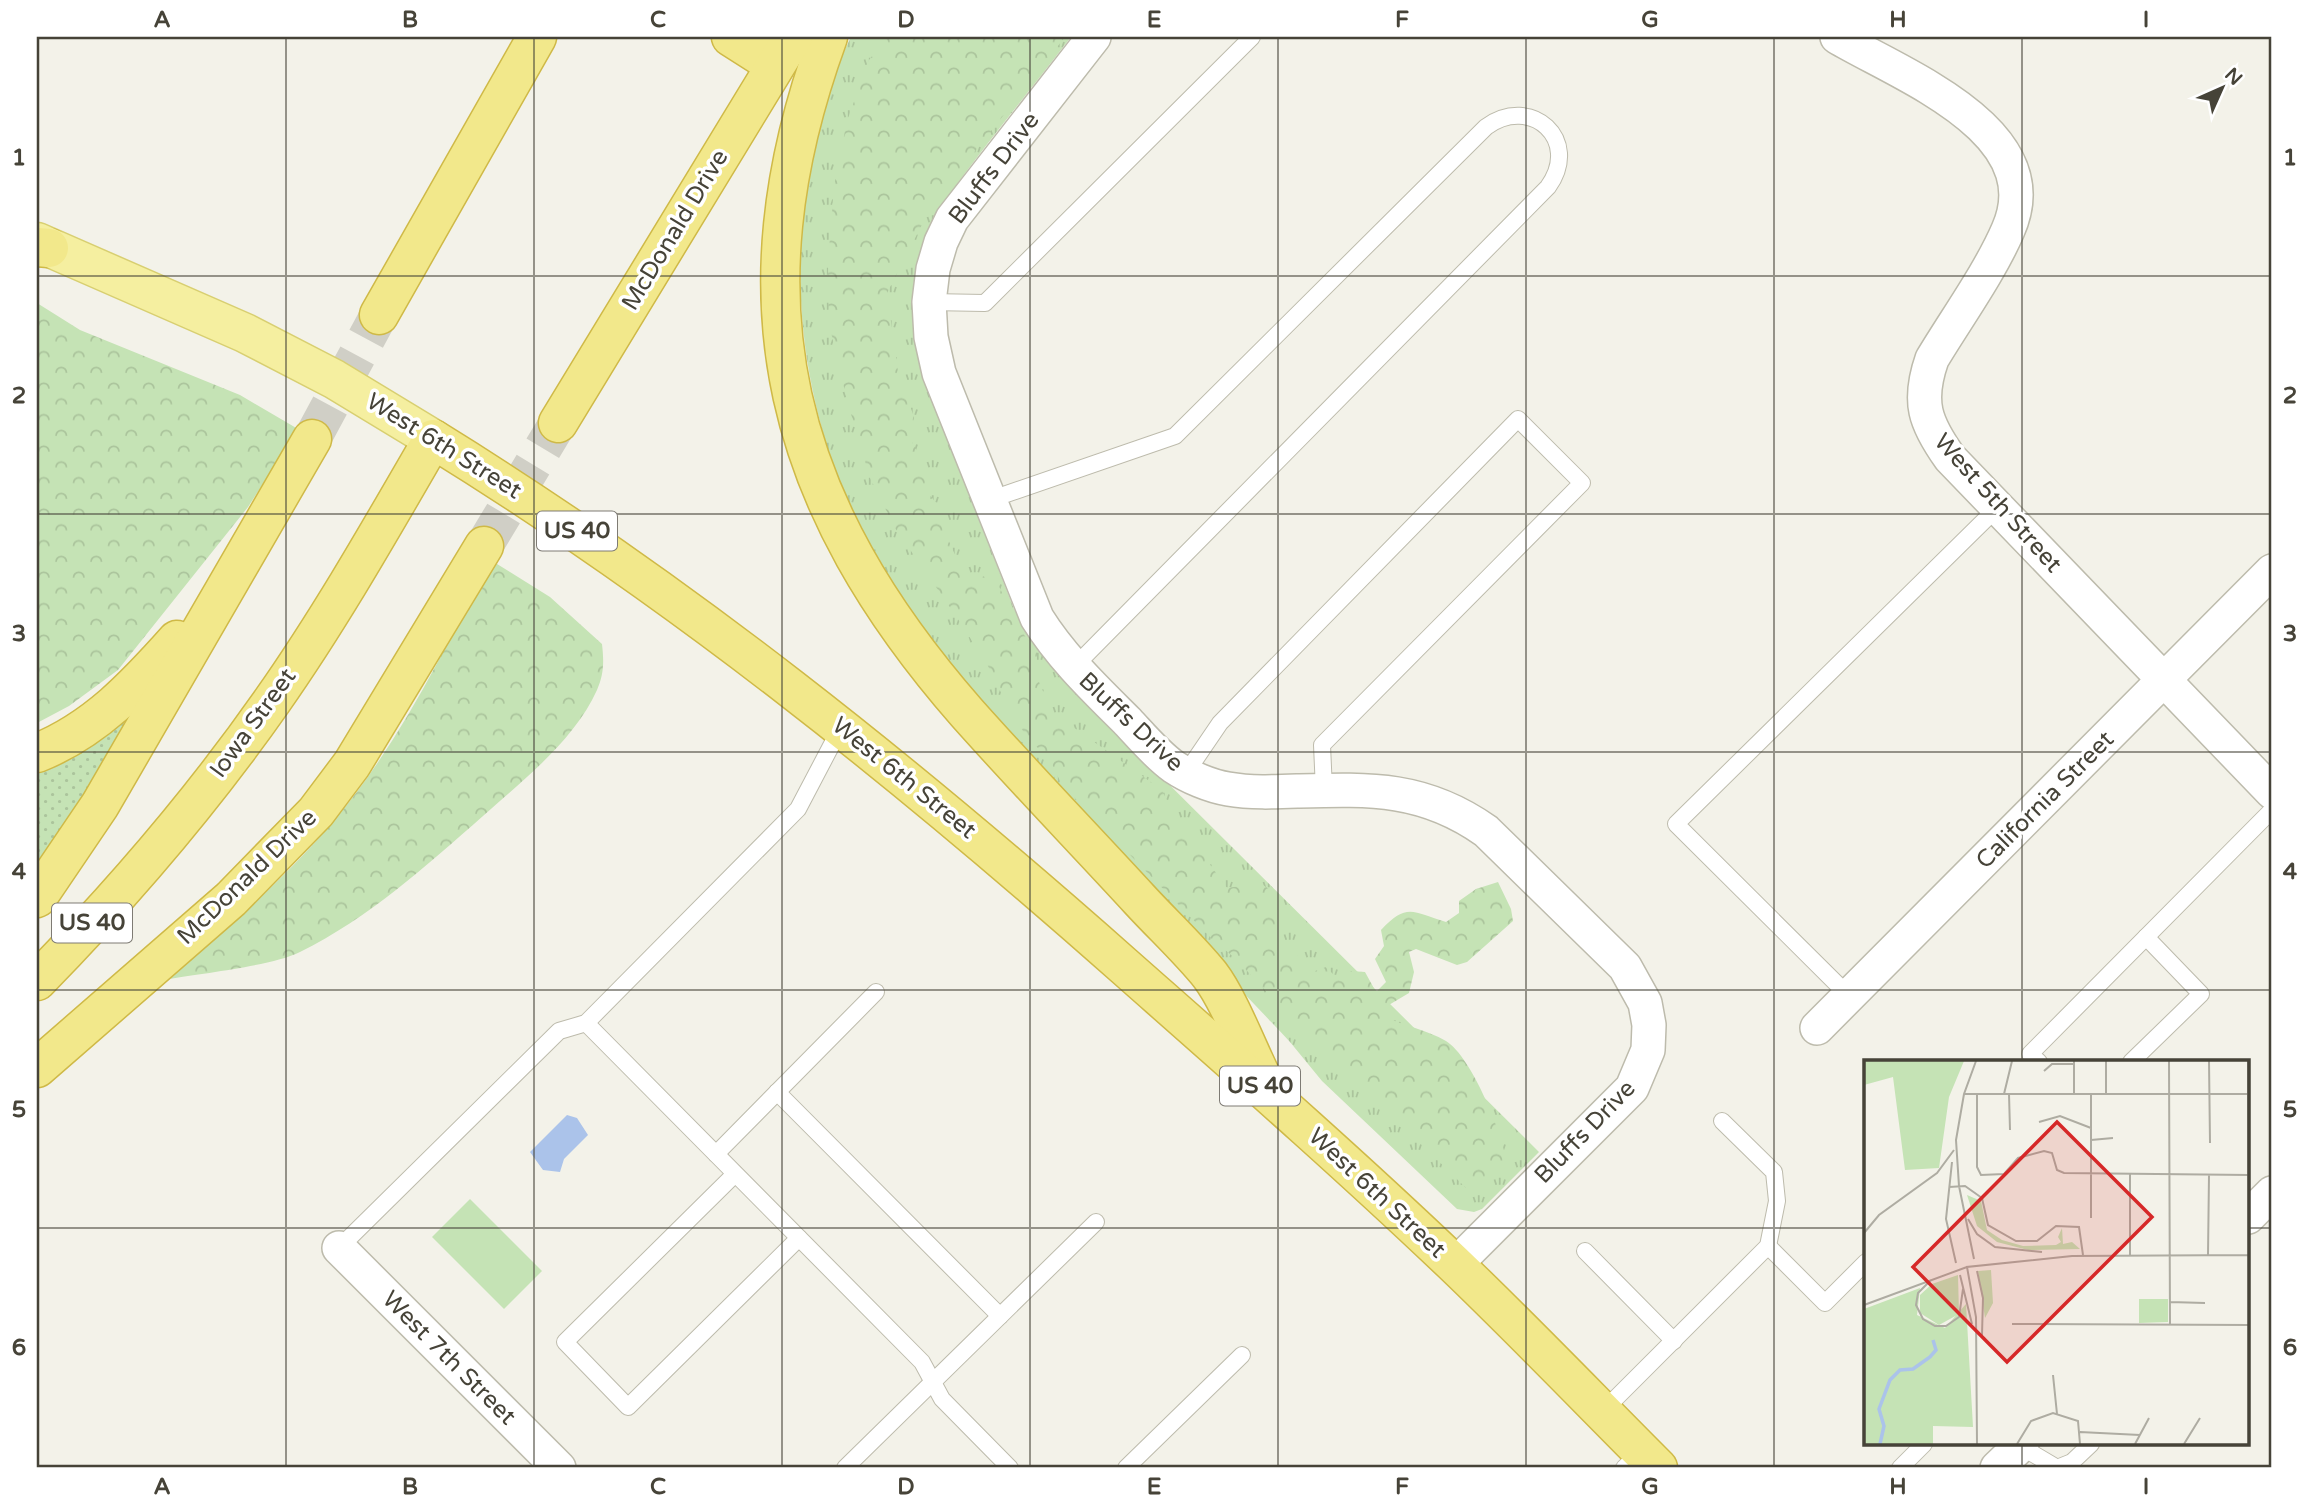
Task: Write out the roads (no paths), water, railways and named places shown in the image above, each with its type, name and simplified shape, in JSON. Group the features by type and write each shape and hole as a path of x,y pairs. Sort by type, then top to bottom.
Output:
{"highway":[{"path":"379,315 537,37"},
{"path":"731,37 784,51"},
{"path":"828,37 806,98 787,178 780,252 783,343 792,395 797,420 823,497 855,561 905,639 968,713 1211,977 1271,1095"},
{"name":"McDonald Drive","path":"558,423 784,51"},
{"path":"37,898 100,805 312,439"},
{"name":"West 6th Street","path":"433,439 585,536 717,629 842,727 1013,868 1271,1095 1455,1265 1602,1412 1641,1462"},
{"name":"Iowa Street","path":"37,981 83,933 178,824 271,702 332,610 433,439"},
{"name":"McDonald Drive","path":"37,1068 231,899 316,812 352,764 484,546"},
{"path":"37,753 57,745 131,692 231,578"}],"main road":[{"name":"West 6th Street","path":"41,246 245,333 334,379 433,439"}],"street":[{"name":"Bluffs Drive","path":"1094,37 952,219 933,269 929,302 931,337 939,373 1037,618 1073,668 1153,747 1185,773 1227,789 1366,789 1398,792 1433,802 1464,816 1486,831 1625,967 1645,1003 1649,1025 1648,1050 1632,1088 1455,1265"},
{"name":"West 5th Street","path":"1837,37 1953,103 1979,122 1997,141 2011,169 2015,200 2008,230 1931,359 1922,397 1932,433 1950,458 2272,792"},
{"name":"California Street","path":"1817,1028 2272,571"},
{"path":"2250,1215 2272,1193"},
{"name":"West 7th Street","path":"339,1248 559,1468"}],"lane":[{"path":"929,302 985,303 1252,37"},
{"path":"989,500 1175,436 1486,127 1507,116 1521,115 1535,119 1548,128 1558,144 1561,161 1556,176 1548,187 1073,668"},
{"path":"1185,773 1220,723 1518,419 1582,483 1322,745 1324,790"},
{"path":"1849,996 1676,824 1998,507"},
{"path":"339,1248 559,1031 586,1023 798,809 842,727"},
{"path":"2037,1060 2030,1054 2272,810"},
{"path":"2133,1060 2200,994 2146,937"},
{"path":"716,1154 876,992"},
{"path":"586,1023 922,1362 942,1399 1010,1468"},
{"path":"778,1092 1000,1317"},
{"path":"1602,1412 1769,1246 1777,1201 1774,1172 1723,1121"},
{"path":"735,1174 565,1342 628,1407 799,1238"},
{"path":"845,1468 1096,1222"},
{"path":"1769,1246 1825,1303 1864,1264"},
{"path":"1585,1251 1674,1341"},
{"path":"1126,1468 1242,1355"},
{"path":"1900,1468 1922,1446"},
{"path":"2013,1453 2057,1468 2072,1462 2089,1446"}],"water":[{"path":"567,1115 577,1118 588,1135 564,1159 560,1172 543,1170 530,1152"}],"tunnel":[{"path":"312,439 379,315"},
{"path":"484,546 558,423"}]}
